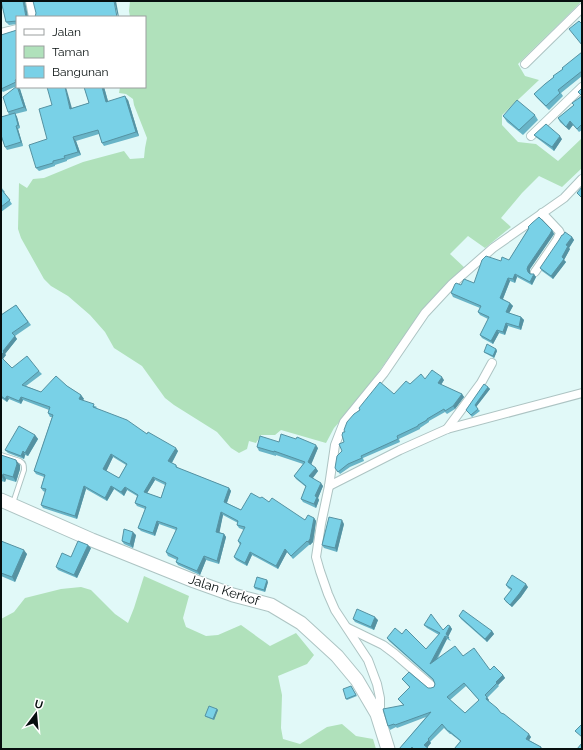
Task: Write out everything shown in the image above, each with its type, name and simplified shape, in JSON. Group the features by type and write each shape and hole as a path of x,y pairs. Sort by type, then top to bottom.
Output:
{"main road":[{"name":"Jalan Kerkof","path":"7,502 92,540 194,581 232,595 271,605 301,623 337,656 357,680 378,714 388,749"}],"street":[{"path":"30,1 33,16"},
{"path":"525,64 582,8"},
{"path":"1,33 16,30"},
{"path":"532,136 582,87"},
{"path":"378,714 380,698 377,684 368,660 335,610 316,557 335,445 344,422 384,373 425,313 452,284 493,248 564,198 582,179"},
{"path":"535,272 558,240 560,233 542,213"},
{"path":"447,429 481,383 492,363"},
{"path":"329,486 400,450 447,429 582,393"},
{"path":"347,628 383,645 432,686"}],"lane":[{"path":"1,455 20,461 24,465 24,470 7,502"}],"green space":[{"path":"130,1 582,1 518,64 525,76 539,80 502,115 502,125 518,142 536,144 558,161 582,138 582,168 562,187 539,176 522,193 501,218 511,227 485,248 468,236 450,254 466,269 412,325 358,401 334,428 326,443 281,430 275,435 261,435 256,443 249,441 247,449 239,453 231,448 217,432 165,398 142,366 114,348 105,332 90,315 68,296 51,286 44,279 21,238 18,229 19,183 27,188 33,179 44,178 83,162 124,151 130,159 144,158 147,138 133,99 126,94 119,93 120,88 146,88 146,16 130,16"},
{"path":"144,576 189,596 183,618 186,627 206,636 218,635 241,625 270,646 296,633 314,655 307,664 278,676 282,695 281,728 283,739 300,744 327,727 342,724 356,736 373,739 376,749 1,749 1,619 14,612 25,598 61,589 81,587 91,590 115,614 128,623"}],"building":[{"path":"1,1 23,1 26,16 16,16 16,21 6,22"},
{"path":"33,1 114,1 117,16 35,16"},
{"path":"579,21 582,24 582,45 569,29"},
{"path":"16,30 16,82 1,89 1,35"},
{"path":"582,52 582,71 558,90 560,93 546,106 534,94"},
{"path":"16,87 24,107 8,112 3,97"},
{"path":"47,88 65,88 70,109 89,103 84,88 102,88 106,102 125,96 136,132 102,143 98,130 73,137 78,152 64,156 65,158 53,161 53,163 36,168 29,145 47,139 39,109 52,105"},
{"path":"582,88 582,96 578,92"},
{"path":"582,96 582,124 577,129 570,121 566,127 558,118 574,105 572,103"},
{"path":"517,100 535,115 519,130 503,116"},
{"path":"15,113 18,125 16,126 21,142 5,147 1,135 1,117"},
{"path":"546,124 560,136 552,147 534,135"},
{"path":"582,187 582,198 577,193"},
{"path":"1,189 10,200 1,207"},
{"path":"539,217 552,230 528,266 528,272 530,274 534,274 530,282 515,274 513,279 508,278 500,298 510,303 506,312 521,317 519,327 506,323 503,332 497,330 491,341 480,335 489,317 478,312 481,306 451,293 455,284 461,285 464,279 474,283 482,260 486,256 501,261 502,257 509,260 529,228 528,227"},
{"path":"565,232 572,237 566,245 568,246 562,257 564,259 551,276 540,268"},
{"path":"16,305 28,322 12,333 15,336 1,355 1,315"},
{"path":"487,344 496,349 493,356 484,352"},
{"path":"27,356 39,371 22,385 41,392 56,376 67,386 81,395 79,399 94,404 93,407 127,420 147,434 148,432 176,448 168,461 176,465 176,467 229,488 224,502 241,510 251,493 260,498 262,497 269,502 272,498 305,520 308,515 314,518 310,539 291,556 285,549 276,566 250,552 245,563 234,557 241,543 238,541 245,527 237,525 238,521 221,512 216,532 224,534 217,561 204,556 197,571 176,562 178,558 166,552 177,528 157,521 153,533 138,528 146,507 135,503 138,495 125,487 121,492 111,486 105,498 84,486 75,516 41,505 46,489 41,488 45,475 34,471 53,415 48,413 50,407 21,397 19,401 7,396 5,399 1,396 1,357 12,368","holes":["111,454 127,464 119,478 103,469","153,477 166,483 161,498 144,492"]},
{"path":"432,370 442,377 438,383 462,394 453,406 445,411 444,409 418,426 397,436 398,439 361,456 362,458 348,464 338,472 335,468 337,456 342,451 339,444 344,442 342,435 343,432 345,432 344,430 347,422 360,410 359,408 380,382 394,394 406,381 410,384 421,374 425,379"},
{"path":"484,384 488,387 475,405 478,409 471,415 466,410"},
{"path":"19,426 35,435 25,453 23,451 21,456 5,450"},
{"path":"281,434 296,439 297,437 316,445 308,462 316,468 309,476 321,483 315,496 317,497 314,504 301,499 306,486 294,476 305,462 274,451 257,447 260,436 279,442"},
{"path":"1,455 16,460 17,464 13,477 3,474 1,477"},
{"path":"329,517 342,520 335,548 322,545"},
{"path":"124,529 133,532 130,544 122,541"},
{"path":"1,541 24,550 12,577 1,573"},
{"path":"78,541 88,545 74,575 56,567 62,553 71,557"},
{"path":"512,575 526,584 510,605 504,599 512,589 506,585"},
{"path":"257,577 267,580 264,590 254,587"},
{"path":"357,609 375,617 371,627 353,619"},
{"path":"463,610 492,631 485,639 459,616"},
{"path":"431,614 443,630 448,625 450,626 446,634 449,638 445,636 430,664 455,646 463,656 474,648 490,670 494,666 503,675 485,695 487,697 486,699 501,713 529,734 526,739 541,747 540,749 454,749 461,741 448,731 442,724 424,745 429,749 414,749 412,747 410,749 399,749 431,712 395,725 388,726 383,709 404,705 398,699 410,687 402,679 409,672 428,688 434,687 435,684 433,679 387,638 395,628 402,634 406,629 426,649 440,633 424,625","holes":["464,683 479,700 465,713 447,697"]},
{"path":"351,686 356,695 346,699 343,689"},
{"path":"209,706 217,709 213,719 205,716"},
{"path":"582,724 582,737 575,731"},
{"path":"582,743 582,749 577,749"}]}
